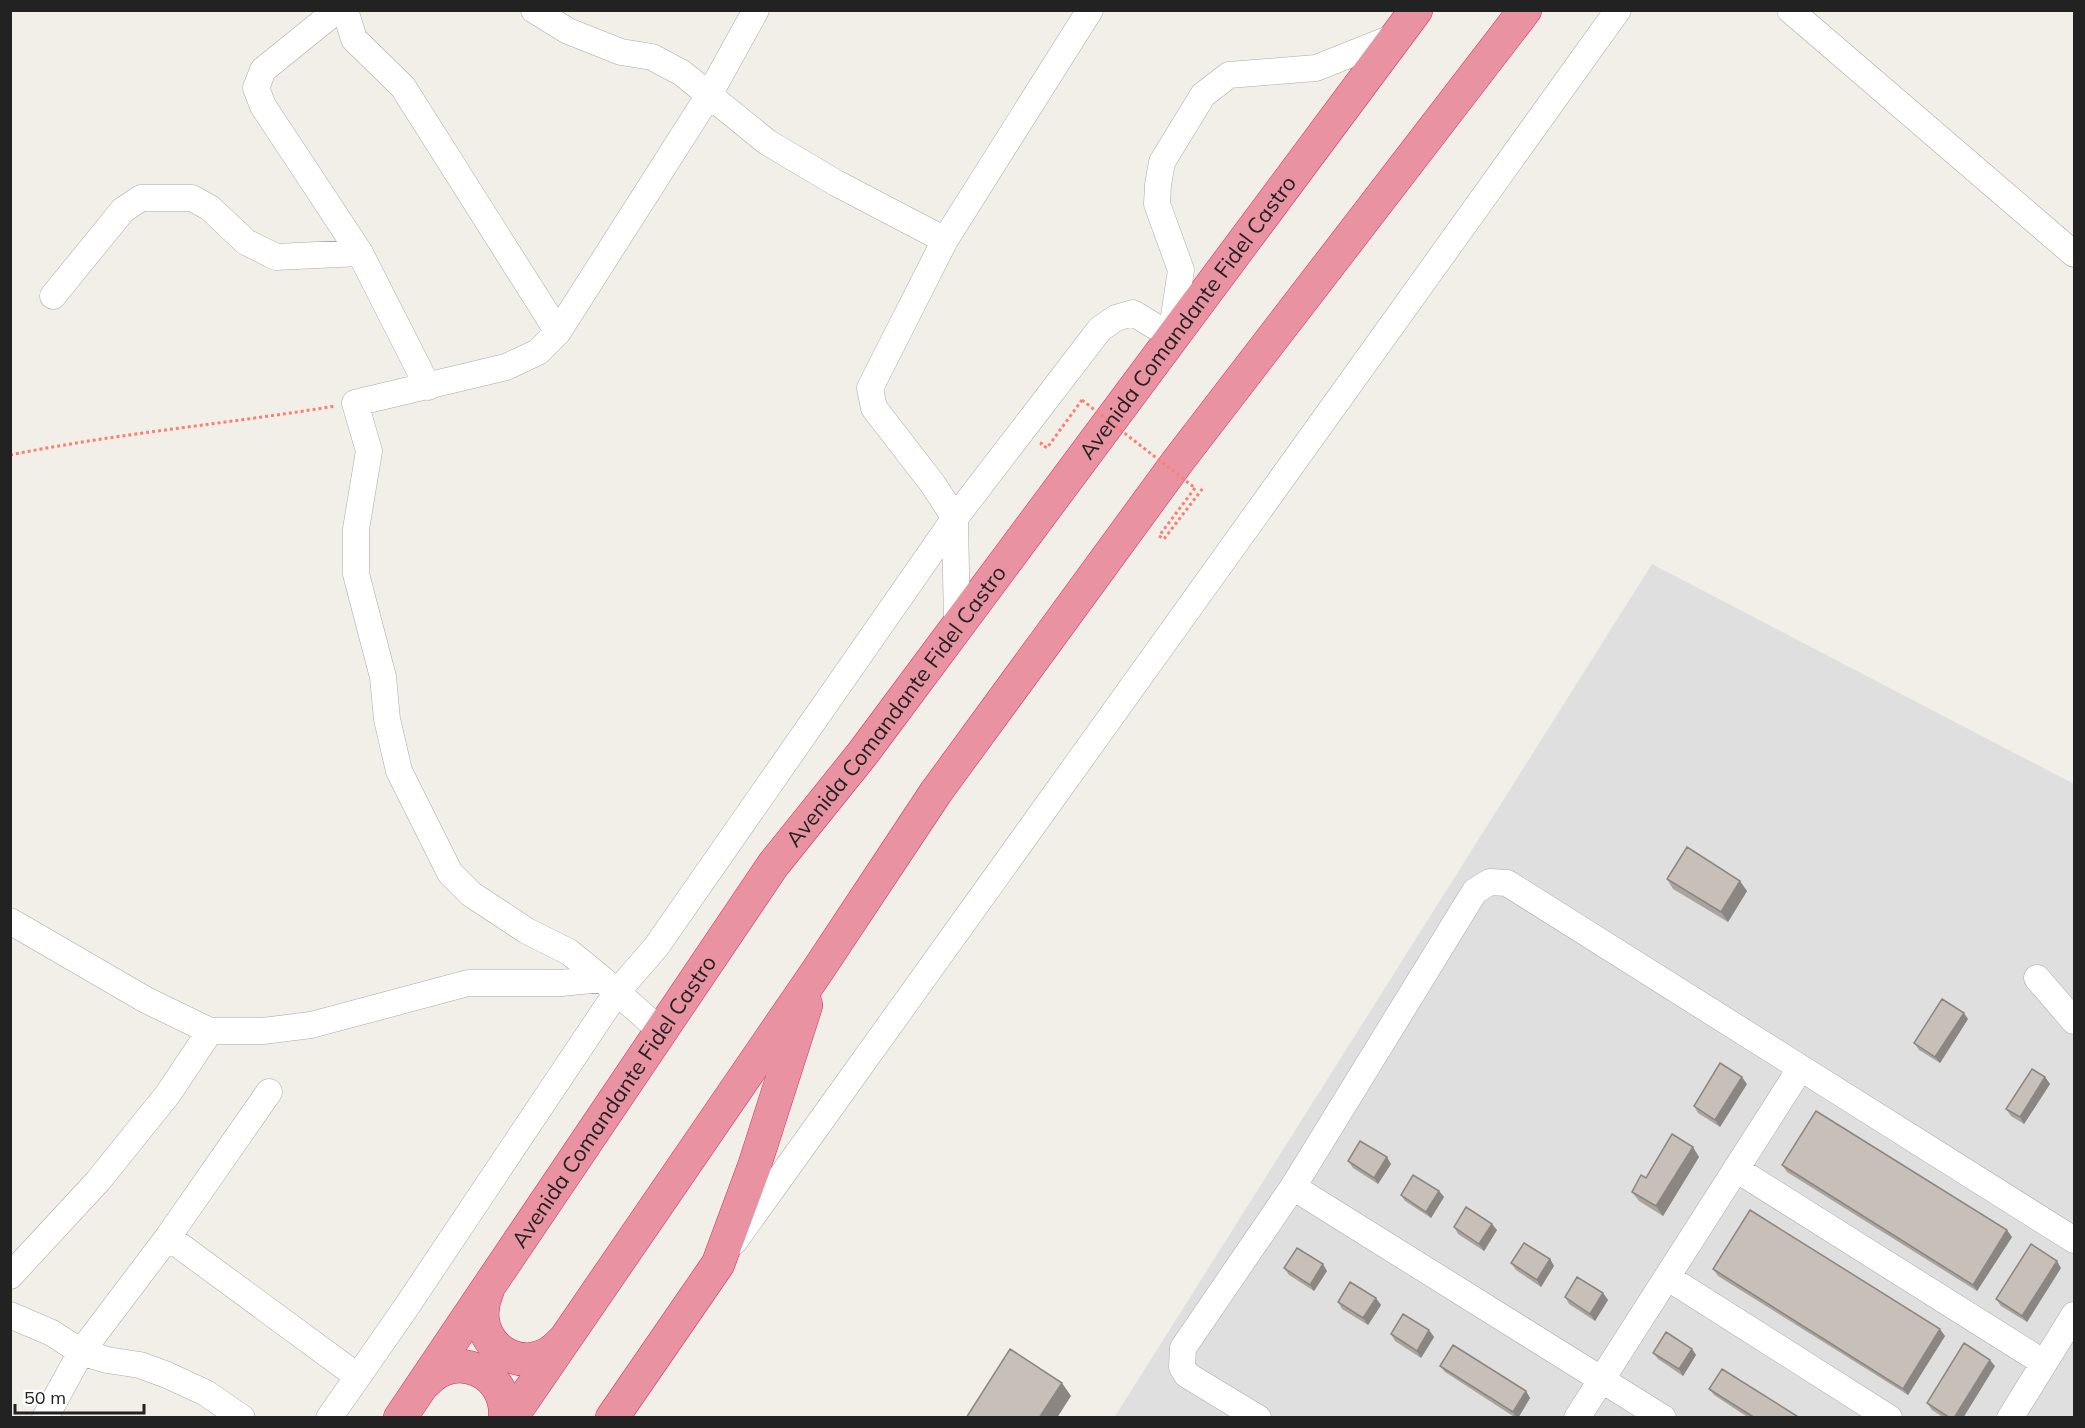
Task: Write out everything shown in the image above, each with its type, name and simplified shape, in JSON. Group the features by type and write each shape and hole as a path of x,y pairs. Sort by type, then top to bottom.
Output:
{"highway":[{"name":"Avenida Comandante Fidel Castro","path":"400,1418 773,865 863,753 1171,336 1416,10"},
{"path":"511,1418 818,970 936,792 1172,470 1525,10"},
{"path":"612,1418 718,1264 754,1167 818,970"},
{"path":"490,1287 484,1301 482,1323 487,1336 501,1352 522,1359 536,1359 555,1349 564,1338"},
{"path":"425,1384 436,1373 450,1367 465,1366 480,1370 493,1379 502,1392 505,1418"}],"street":[{"path":"337,10 263,70 256,88 262,106 360,253 428,387"},
{"path":"345,10 354,39 403,87 558,332"},
{"path":"534,10 568,30 621,52 652,57 682,73 767,142 836,183 945,240"},
{"path":"662,1032 569,952 527,931 471,894 450,873 399,771 387,719 383,677 356,574 356,529 369,451 355,403 506,367 538,352 558,332 709,95 756,10"},
{"path":"957,626 955,518 932,483 874,408 870,388 945,240 1090,10"},
{"path":"718,1264 1618,10"},
{"path":"1790,10 2074,254"},
{"path":"328,1418 610,985 656,946 955,518 1100,329 1116,318 1133,313 1171,336 1181,270 1157,204 1158,185 1162,162 1203,94 1229,75 1316,68 1394,37"},
{"path":"53,296 123,210 141,198 192,198 210,208 246,242 276,257 360,253"},
{"path":"1258,1418 1187,1374 1182,1359 1184,1348 1293,1187 1475,891 1490,882 1507,883 2074,1240"},
{"path":"10,921 146,1000 210,1031 263,1031 310,1025 468,983 610,985"},
{"path":"2037,978 2074,1022"},
{"path":"10,1276 98,1181 168,1094 210,1031"},
{"path":"1578,1418 1800,1069"},
{"path":"45,1418 81,1352 168,1237 269,1092"},
{"path":"1736,1169 2044,1363"},
{"path":"1293,1187 1663,1418"},
{"path":"168,1237 357,1376"},
{"path":"1667,1277 1889,1418"},
{"path":"10,1315 52,1333 81,1352 106,1360 140,1365 167,1375 206,1393 242,1418"},
{"path":"2010,1418 2074,1315"}],"path":[{"path":"1047,435 1041,444 1047,448 1082,400 1195,488 1159,536 1164,539 1203,488"},
{"path":"10,454 62,443 242,422 355,403"}],"shaded area":[{"path":"1652,564 2074,784 2074,1417 1114,1418"}],"building":[{"path":"1687,847 1740,881 1721,912 1667,879"},
{"path":"1942,999 1964,1013 1935,1057 1914,1043"},
{"path":"1720,1063 1742,1077 1715,1120 1694,1106"},
{"path":"2032,1069 2045,1077 2020,1117 2006,1109"},
{"path":"1816,1111 2007,1230 1973,1285 1782,1165"},
{"path":"1672,1134 1693,1147 1656,1206 1632,1192 1641,1175 1646,1178"},
{"path":"1360,1141 1387,1157 1374,1178 1348,1161"},
{"path":"1413,1175 1439,1191 1426,1212 1401,1195"},
{"path":"1466,1207 1492,1224 1479,1244 1454,1227"},
{"path":"1750,1210 1940,1329 1903,1389 1713,1269"},
{"path":"1524,1243 1550,1259 1537,1280 1511,1263"},
{"path":"2031,1244 2057,1261 2022,1316 1996,1299"},
{"path":"1297,1248 1323,1264 1310,1285 1284,1268"},
{"path":"1577,1277 1603,1293 1590,1314 1565,1297"},
{"path":"1350,1282 1376,1298 1363,1318 1338,1302"},
{"path":"1403,1314 1429,1330 1417,1351 1391,1334"},
{"path":"1666,1332 1692,1349 1679,1369 1653,1353"},
{"path":"1964,1343 1990,1360 1954,1418 1950,1418 1927,1403"},
{"path":"1453,1345 1526,1391 1513,1412 1440,1366"},
{"path":"1010,1349 1062,1383 1039,1418 966,1418"},
{"path":"1722,1369 1800,1418 1755,1418 1709,1389"}]}
